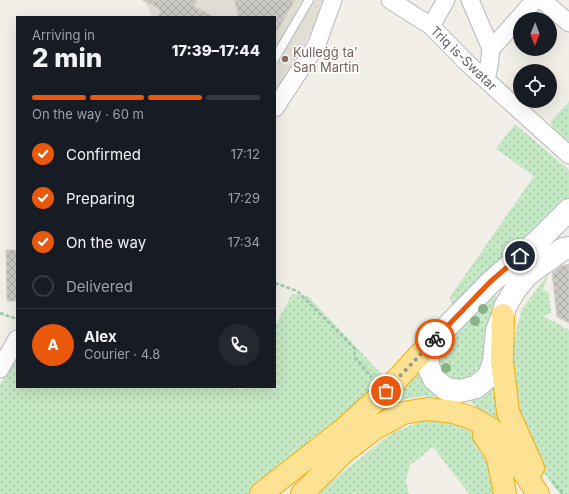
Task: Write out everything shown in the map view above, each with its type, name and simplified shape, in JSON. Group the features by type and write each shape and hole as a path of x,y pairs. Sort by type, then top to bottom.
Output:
{"highway":[{"path":"503,315 502,361 508,412 536,474 550,494"},
{"path":"261,494 344,429 386,391 426,348"},
{"path":"302,494 344,452 374,429 403,413 427,409 454,412 474,419 491,429 514,457 538,494"},
{"path":"474,419 496,455 505,494"}],"main road":[{"path":"569,210 540,239 490,282 426,348 428,366 434,379 446,389 460,391 476,387 489,376 494,361 497,330 505,307 514,290 527,276 563,249 569,248"},
{"path":"540,239 569,235"}],"street":[{"path":"276,106 317,44 333,0"},
{"name":"Triq is-Swatar","path":"390,0 431,26 465,61 569,155"},
{"path":"431,26 446,0"},
{"path":"470,0 491,49 486,80"},
{"path":"491,49 535,0"},
{"path":"542,0 569,23"},
{"path":"0,369 16,341"}],"lane":[{"path":"276,56 309,0"}],"path":[{"path":"276,283 297,291 355,349 354,357 372,377"},
{"path":"0,313 16,319"}],"shaded area":[{"name":"Kulleġġ ta' San Martin","path":"144,0 325,0 325,2 321,3 316,25 276,91 276,16 152,16"}],"green space":[{"path":"569,101 569,142 552,129 551,121"},
{"path":"515,124 569,170 569,200 452,308 450,297 534,176 496,149"},
{"path":"549,273 543,289 549,293 551,313 542,316 569,330 569,494 560,494 545,475 521,425 513,385 514,340 522,309"},
{"path":"292,294 308,296 389,382 255,494 0,494 0,385 16,352 16,388 237,388 240,390 241,388 276,388 276,324"},
{"path":"489,295 496,296 500,304 481,375 453,383 439,370 438,354 442,343"},
{"path":"420,362 437,388 497,370 508,425 500,428 470,401 424,396 400,400 384,406"},
{"path":"423,421 454,423 477,434 502,494 469,494 433,447 410,465 406,481 409,494 316,494 393,432"}],"building":[{"path":"142,0 197,0 194,6 212,16 158,16 161,10"},
{"path":"234,0 295,0 276,33 276,16 239,16"},
{"path":"6,250 16,250 16,301 7,301"},
{"path":"569,264 569,323 557,317 552,273 561,266"}],"way so far":[{"path":"386,391 435,339"}],"place":[{"name":"Kulleġġ ta' San Martin","path":"285,59"}],"route":[{"path":"435,339 490,282 520,256"}]}
